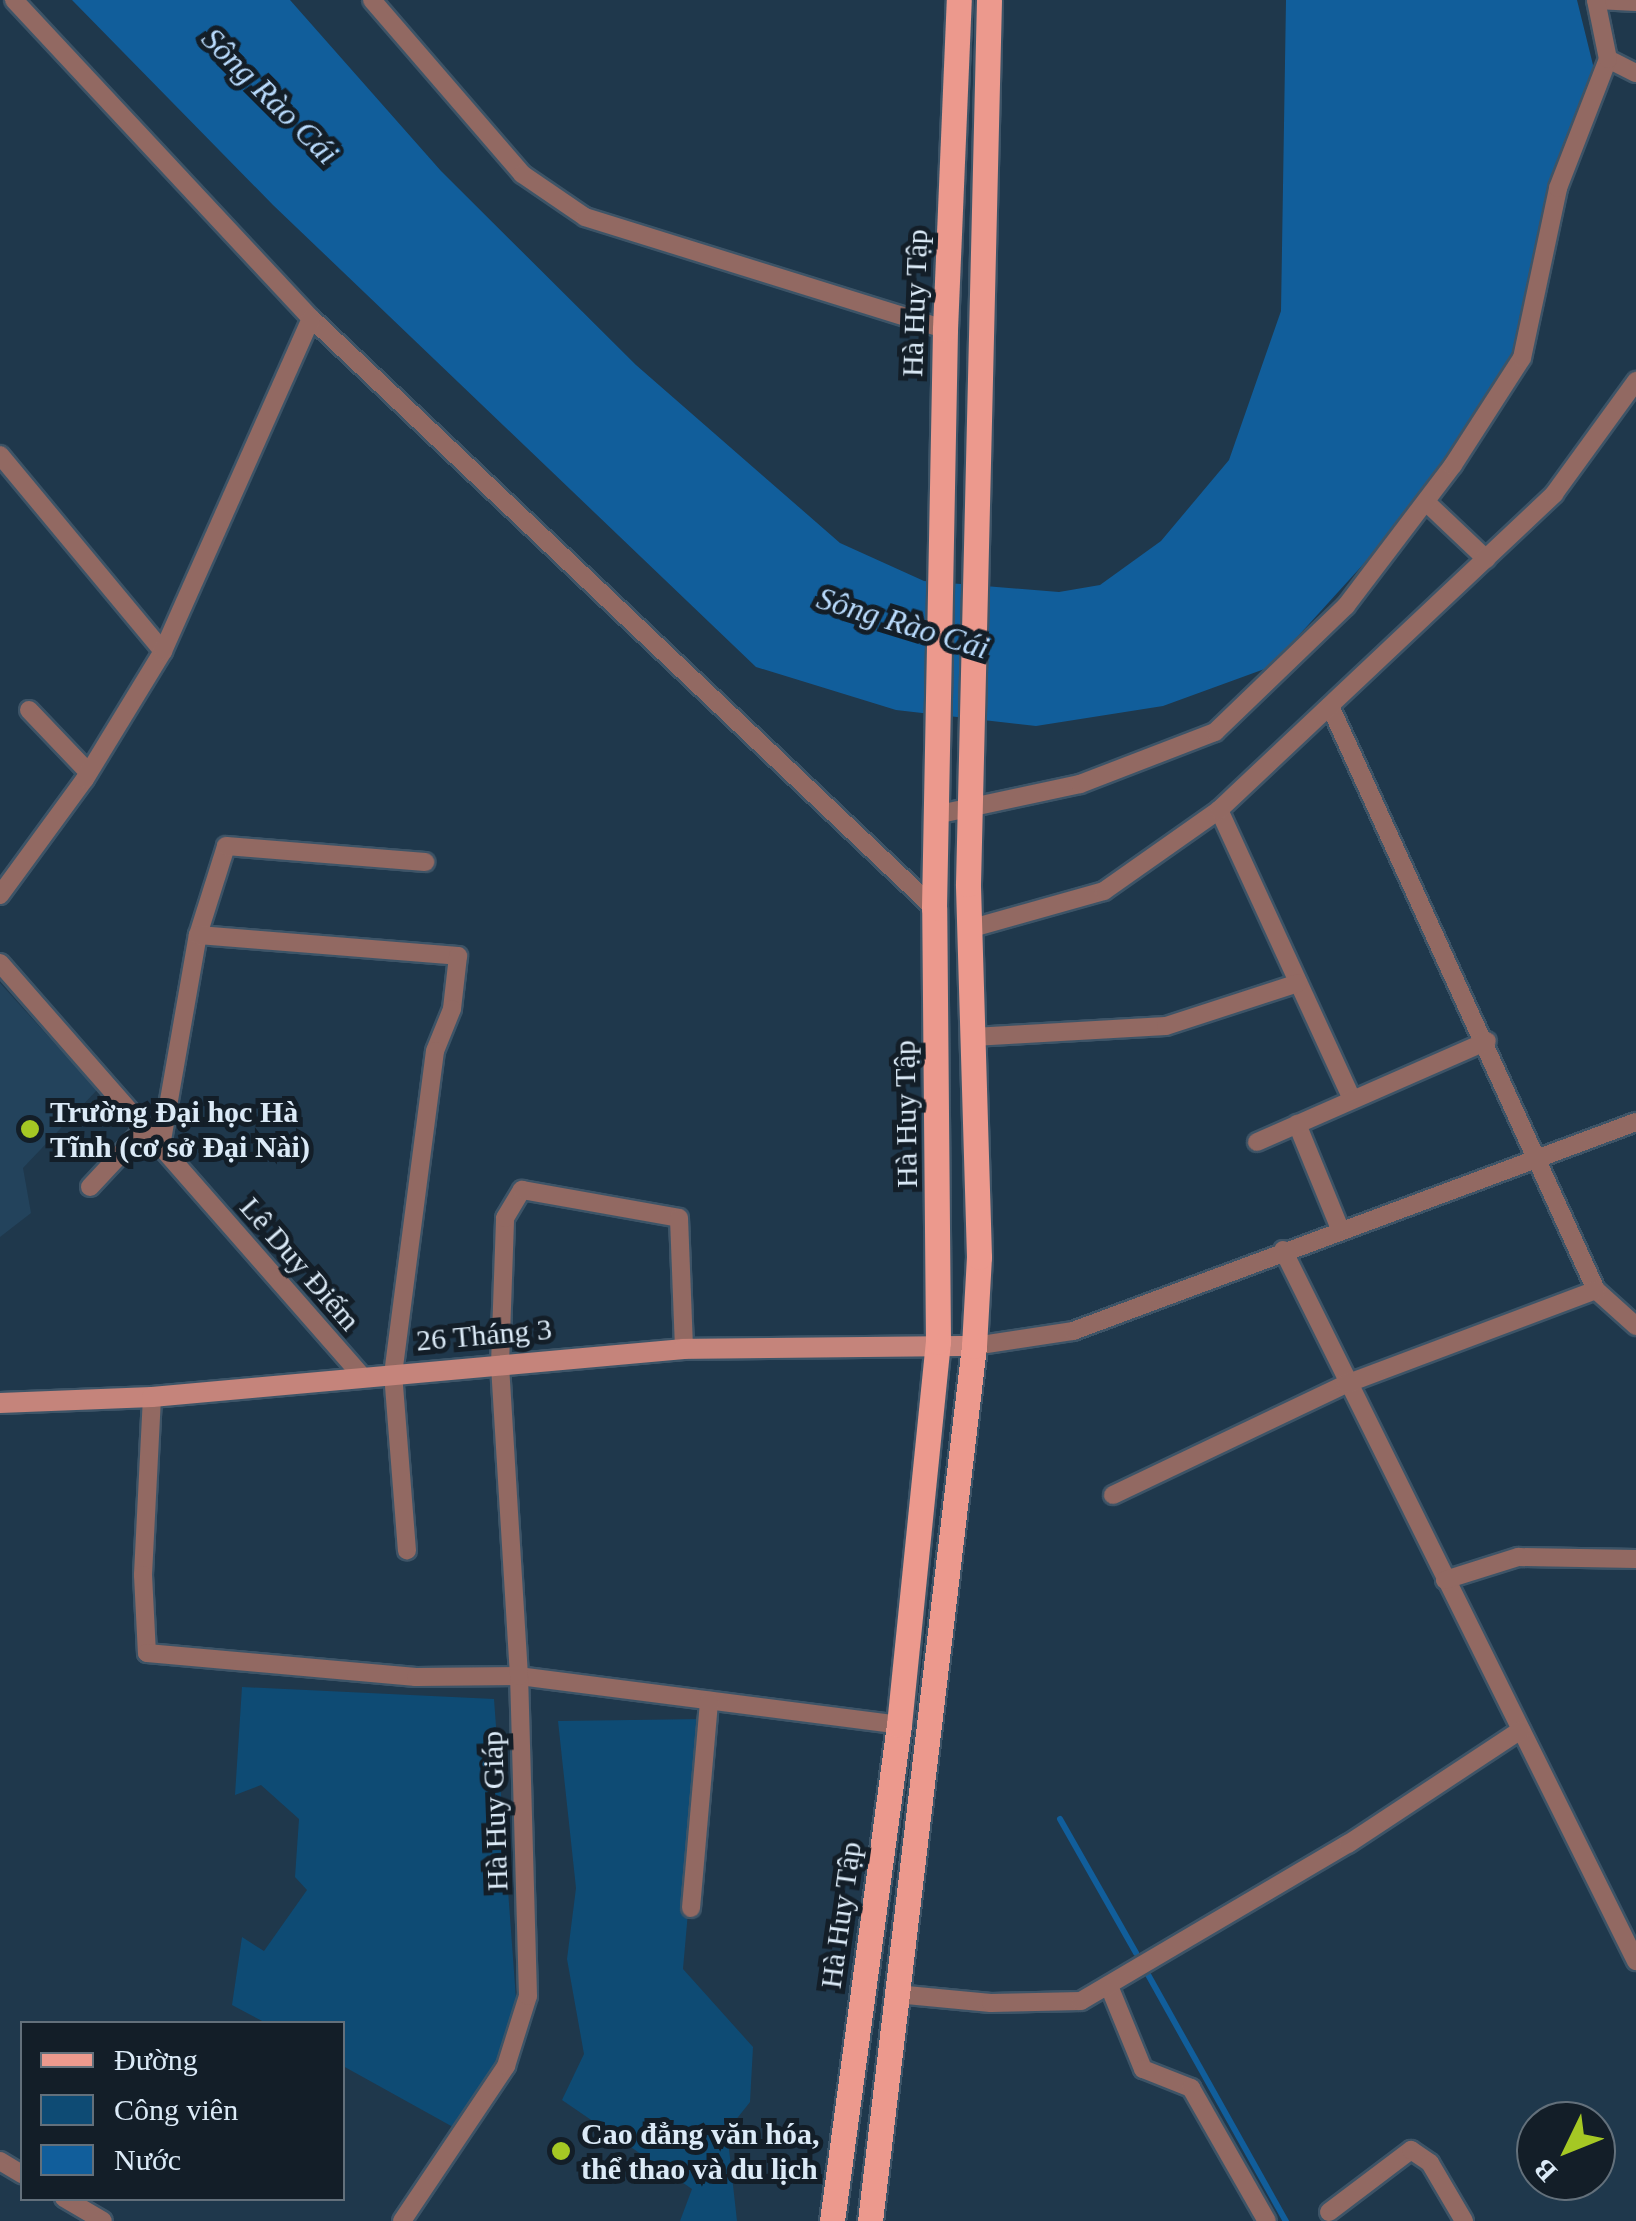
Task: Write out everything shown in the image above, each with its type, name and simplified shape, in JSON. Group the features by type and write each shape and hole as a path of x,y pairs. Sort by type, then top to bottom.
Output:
{"main road":[{"name":"Hà Huy Tập","path":"832,2221 899,1725 938,1342 934,908 940,814 945,329 960,0"},
{"path":"870,2221 974,1346 969,810 972,542 989,0"}],"street":[{"path":"14,0 310,318 934,908"},
{"path":"372,0 522,174 585,217 945,329"},
{"path":"940,814 1080,784 1215,732 1346,606 1426,502 1522,358 1558,188 1608,58 1596,0 1636,2"},
{"path":"1608,58 1636,73"},
{"path":"0,895 87,771 162,650 310,318"},
{"path":"969,929 1104,891 1219,810 1554,494 1636,381"},
{"path":"0,455 162,650"},
{"path":"1426,502 1486,558"},
{"path":"1330,706 1541,1158 1596,1290 1633,1319"},
{"path":"29,710 87,771"},
{"path":"1219,810 1352,1099"},
{"path":"161,1146 198,935 226,846 426,862"},
{"path":"198,935 458,956 452,1009 434,1051 393,1373 407,1550"},
{"name":"Lê Duy Điếm","path":"0,962 361,1375"},
{"path":"973,1038 1166,1026 1298,983"},
{"path":"1257,1142 1486,1041"},
{"path":"974,1346 1074,1331 1283,1250 1636,1122"},
{"path":"1297,1124 1340,1229"},
{"path":"90,1186 145,1128"},
{"name":"Hà Huy Giáp","path":"402,2221 520,2034 528,1996 519,1676 500,1364 505,1218 522,1190 680,1218 684,1349"},
{"path":"1283,1250 1346,1384 1636,1960"},
{"path":"1112,1495 1346,1384 1596,1290"},
{"name":"26 Tháng 3","path":"0,1403 152,1397 361,1375 684,1349 938,1342 974,1346"},
{"path":"152,1397 142,1575 148,1653 416,1676 519,1676 899,1725"},
{"path":"1445,1580 1518,1558 1636,1559"},
{"path":"691,1908 710,1701"},
{"path":"896,1994 1055,2004 1109,1986 1348,1844 1520,1730"},
{"path":"1109,1986 1143,2069 1192,2088 1267,2221"},
{"path":"1330,2212 1411,2150 1430,2163 1464,2221"},
{"path":"69,2201 103,2221"}],"shaded area":[{"name":"Trường Đại học Hà Tĩnh (cơ sở Đại Nài)","path":"0,983 97,1090 23,1168 31,1213 0,1237"}],"green space":[{"path":"242,1687 494,1699 516,1999 502,2056 453,2127 345,2067 345,2021 262,2021 232,2005 242,1937 264,1951 307,1890 295,1877 299,1819 261,1785 235,1795"},
{"path":"705,1719 683,1969 753,2047 750,2102 727,2131 737,2221 680,2221 692,2189 562,2100 584,2054 567,1959 576,1888 558,1721"}],"water":[{"name":"Sông Rào Cái","path":"72,0 290,0 441,171 636,365 840,543 924,581 1059,592 1100,585 1161,541 1229,460 1281,311 1286,0 1577,0 1595,73 1518,344 1408,515 1270,667 1163,706 1036,726 896,710 756,667 273,205"}],"waterway":[{"path":"1060,1819 1136,1953"},
{"path":"1146,1971 1286,2221"}],"place":[{"name":"Trường Đại học Hà Tĩnh (cơ sở Đại Nài)","path":"30,1129"},
{"name":"Cao đẳng văn hóa, thể thao và du lịch","path":"561,2151"}]}
